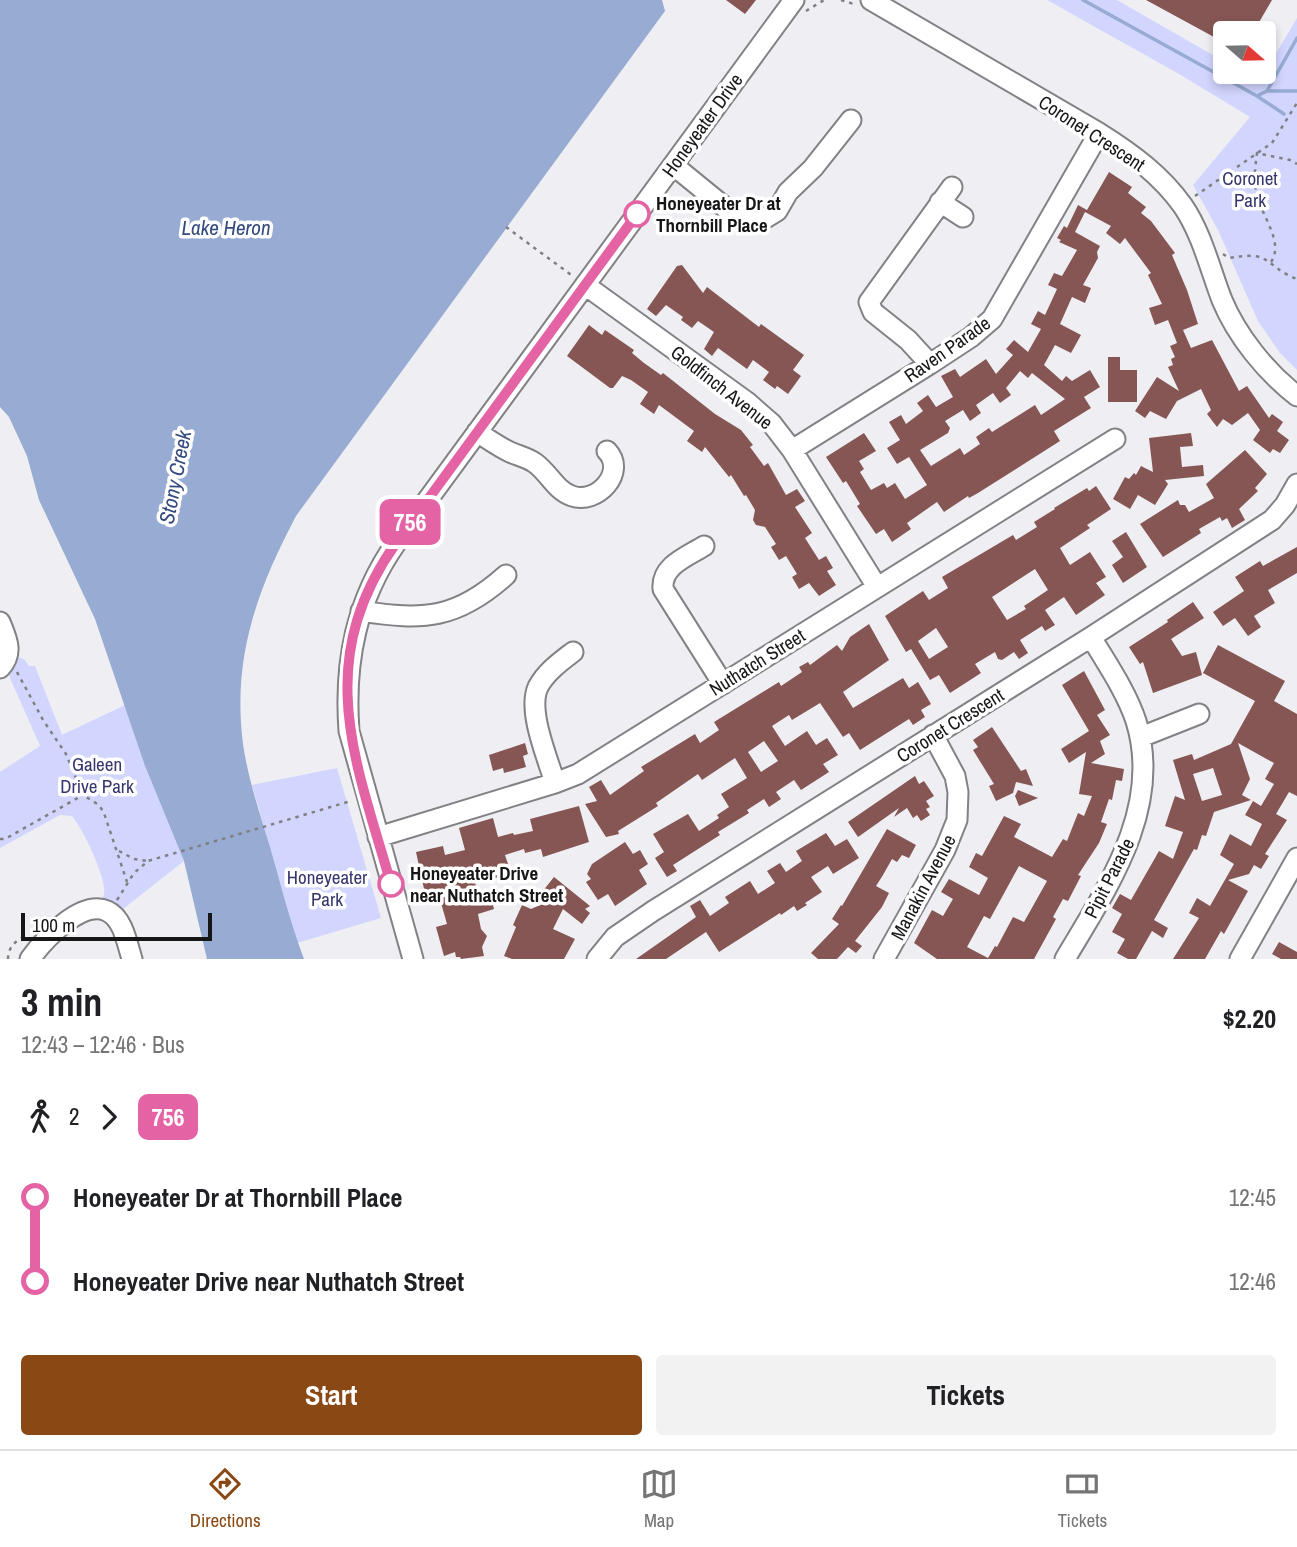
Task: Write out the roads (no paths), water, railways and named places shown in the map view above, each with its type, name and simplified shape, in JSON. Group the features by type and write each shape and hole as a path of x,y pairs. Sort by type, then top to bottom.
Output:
{"street":[{"name":"Coronet Crescent","path":"871,0 1099,133 1148,167 1184,207 1206,253 1223,303 1249,346 1282,384 1297,396"},
{"name":"Honeyeater Drive","path":"413,959 351,743 347,698 350,652 370,586 388,554 673,165 800,6"},
{"path":"673,165 727,209 750,219 764,219 777,211 788,192 813,168 851,120"},
{"name":"Raven Parade","path":"792,450 930,364 971,337 992,319 1099,133"},
{"path":"930,364 908,340 873,312 869,302 946,194 963,217"},
{"name":"Goldfinch Avenue","path":"585,285 753,406 772,424 792,450 877,587"},
{"path":"477,432 509,452 535,463 562,491 576,498 592,497 607,485 614,466 613,458 607,451"},
{"name":"Nuthatch Street","path":"378,837 578,774 1115,439"},
{"name":"Coronet Crescent","path":"597,959 615,937 631,925 1091,637 1272,520 1285,505 1297,484"},
{"path":"704,546 667,570 662,580 663,589 723,684"},
{"path":"361,611 402,616 438,614 476,600 506,575"},
{"path":"3,665 9,652 4,631"},
{"name":"Pipit Parade","path":"1065,959 1124,855 1142,789 1140,737 1129,703 1091,637"},
{"path":"555,783 536,718 536,695 544,677 573,652"},
{"path":"1140,737 1199,714"},
{"name":"Manakin Avenue","path":"884,959 945,850 957,820 958,792 955,776 933,735"},
{"path":"1240,959 1297,859"},
{"path":"30,959 39,946 70,919 96,909 108,911 121,926 132,959"}],"water":[{"name":"Lake Heron","path":"0,0 662,0 665,11 296,516 259,598 241,682 243,744 255,796 304,959 207,959 184,861 145,766 95,619 39,500 27,456 9,417 0,407"}],"waterway":[{"path":"1083,0 1257,96 1267,91 1297,38"},
{"path":"1268,91 1297,91"},
{"path":"1257,96 1284,114"}],"place":[{"name":"Honeyeater Dr at Thornbill Place","path":"637,214"},
{"name":"Honeyeater Drive near Nuthatch Street","path":"391,884"}],"park label":[{"name":"Coronet Park","path":"1250,189"},
{"name":"Galeen Drive Park","path":"97,775"},
{"name":"Honeyeater Park","path":"327,888"}],"water label":[{"name":"Stony Creek","path":"175,477"}]}
